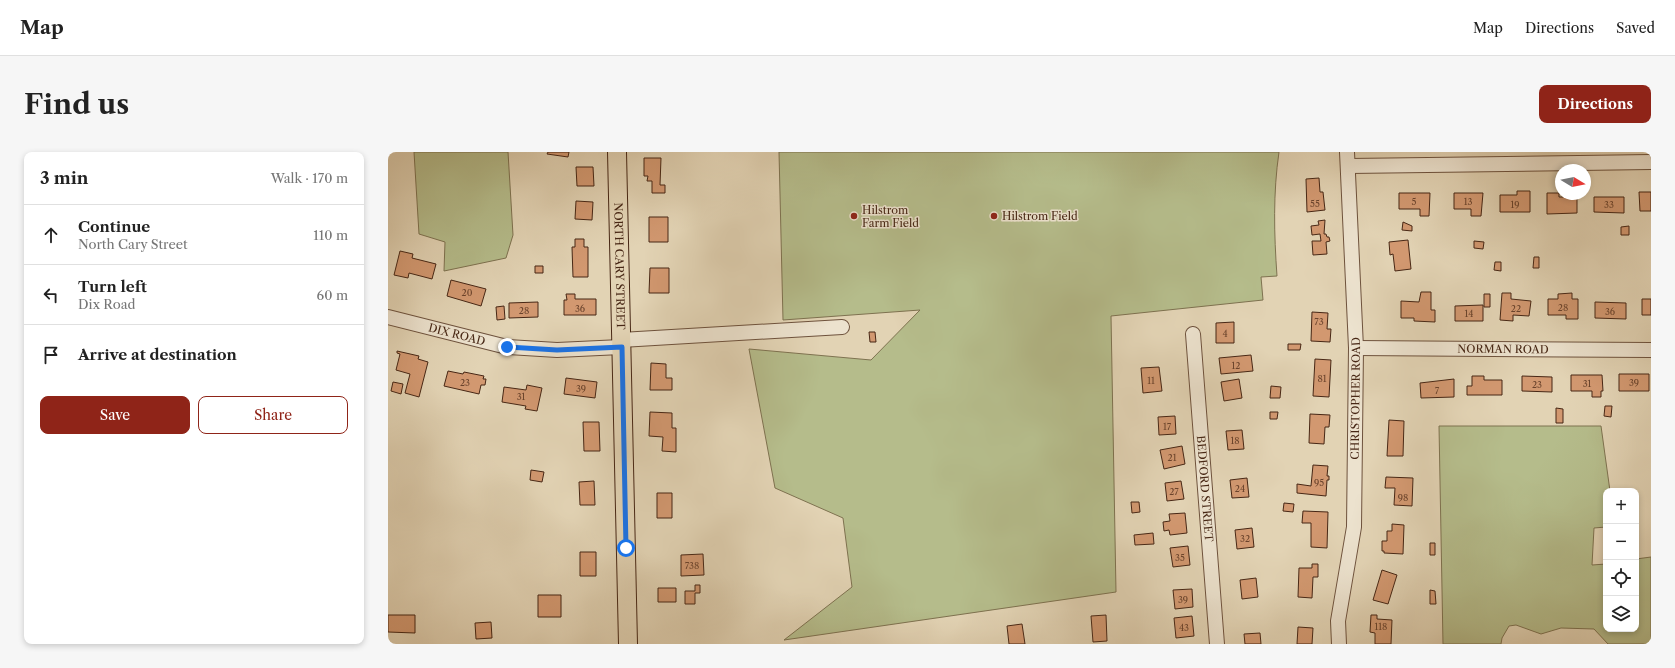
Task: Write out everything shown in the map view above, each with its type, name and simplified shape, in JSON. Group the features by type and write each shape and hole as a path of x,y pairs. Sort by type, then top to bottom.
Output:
{"main road":[{"name":"NORTH CARY STREET","path":"617,152 628,644"}],"street":[{"path":"1348,159 1651,162"},
{"name":"CHRISTOPHER ROAD","path":"1339,644 1338,621 1354,528 1356,348 1348,159"},
{"name":"DIX ROAD","path":"388,317 507,347 557,350 842,327"},
{"name":"BEDFORD STREET","path":"1193,334 1217,644"},
{"name":"NORMAN ROAD","path":"1356,348 1651,350"}],"green space":[{"path":"414,152 508,152 513,235 506,258 444,271 445,242 419,234"},
{"path":"779,152 1279,152 1275,214 1277,276 1261,277 1263,300 1111,316 1116,592 784,640 852,587 843,518 775,488 749,349 871,360 920,310 783,320"},
{"path":"1439,426 1601,426 1610,488 1603,488 1603,527 1594,528 1592,565 1603,564 1603,632 1639,632 1639,559 1651,557 1651,644 1608,644 1594,629 1561,628 1541,634 1516,625 1509,626 1502,638 1501,644 1443,644"}],"building":[{"path":"548,152 569,152 568,157 547,154"},
{"path":"644,158 661,158 660,185 665,185 665,193 652,193 652,181 647,181 648,176 644,176"},
{"path":"576,167 593,167 594,186 577,186"},
{"path":"1319,178 1320,192 1323,192 1325,210 1307,212 1306,179"},
{"path":"1517,191 1530,191 1530,212 1500,212 1500,195 1517,195"},
{"path":"1639,192 1651,192 1651,211 1640,211"},
{"path":"1399,193 1430,193 1429,216 1420,216 1420,209 1399,209"},
{"path":"1454,193 1483,193 1481,216 1471,216 1471,209 1454,209"},
{"path":"1547,193 1555,193 1555,200 1577,200 1577,213 1547,214"},
{"path":"1594,197 1624,197 1624,213 1594,212"},
{"path":"576,201 593,202 592,220 575,219"},
{"path":"649,217 668,217 668,242 649,242"},
{"path":"1325,220 1324,234 1329,237 1330,241 1326,242 1327,254 1313,255 1312,241 1321,241 1320,234 1312,235 1311,226 1319,225 1318,221"},
{"path":"1403,222 1412,226 1412,231 1402,230"},
{"path":"1629,226 1629,235 1621,235 1621,227"},
{"path":"575,239 584,239 584,247 588,247 588,277 573,277 572,247 575,247"},
{"path":"1408,240 1411,269 1395,271 1393,254 1390,255 1389,242"},
{"path":"1474,241 1484,242 1483,249 1474,248"},
{"path":"400,251 413,254 412,258 436,264 432,279 409,273 408,278 394,275"},
{"path":"1534,257 1539,257 1539,268 1533,268"},
{"path":"1495,262 1501,262 1501,271 1494,270"},
{"path":"535,266 543,266 543,273 535,273"},
{"path":"650,268 669,268 669,293 649,293"},
{"path":"451,280 486,289 481,306 447,296"},
{"path":"1421,292 1431,292 1431,310 1435,310 1435,322 1414,321 1414,318 1401,318 1401,301 1419,302"},
{"path":"1502,293 1511,293 1511,299 1531,301 1529,316 1513,315 1513,321 1500,320"},
{"path":"1572,293 1572,299 1578,299 1578,319 1566,319 1566,315 1548,315 1548,299 1558,299 1558,294"},
{"path":"566,294 575,294 575,299 596,299 596,315 564,315 564,300 567,300"},
{"path":"1484,294 1490,294 1490,307 1484,307"},
{"path":"1642,299 1651,299 1651,315 1642,315"},
{"path":"538,302 538,317 509,318 509,303"},
{"path":"1595,302 1626,303 1626,319 1595,318"},
{"path":"1483,305 1483,321 1455,321 1455,306"},
{"path":"504,306 505,319 497,320 496,307"},
{"path":"1312,312 1328,313 1327,329 1331,329 1330,342 1311,341"},
{"path":"1234,322 1234,343 1216,343 1216,323"},
{"path":"869,332 875,332 876,342 870,342"},
{"path":"1288,344 1301,344 1300,350 1288,350"},
{"path":"397,351 419,356 418,359 428,362 419,397 405,393 410,374 396,370 400,354 397,353"},
{"path":"1251,355 1253,371 1221,374 1219,358"},
{"path":"1315,359 1331,360 1329,397 1313,396"},
{"path":"651,363 666,364 666,378 672,378 672,390 650,390"},
{"path":"1159,367 1162,391 1143,393 1141,368"},
{"path":"448,371 463,374 464,372 484,376 483,379 486,379 485,385 481,385 479,394 444,386"},
{"path":"1619,374 1649,374 1649,391 1619,391"},
{"path":"1571,375 1602,375 1603,391 1601,391 1601,397 1592,397 1592,391 1571,391"},
{"path":"1472,376 1484,376 1484,380 1502,380 1502,395 1467,395 1467,386 1472,386"},
{"path":"1522,376 1552,377 1552,392 1522,391"},
{"path":"566,378 597,382 595,398 564,394"},
{"path":"1239,379 1242,398 1224,401 1221,382"},
{"path":"1454,379 1454,397 1421,398 1420,383"},
{"path":"393,382 403,384 401,394 391,391"},
{"path":"527,385 542,388 537,411 525,409 526,406 502,402 504,387 526,390"},
{"path":"1271,386 1281,387 1280,398 1270,398"},
{"path":"1605,406 1612,406 1611,417 1604,416"},
{"path":"1556,408 1563,409 1563,423 1556,423"},
{"path":"650,412 672,413 672,428 676,428 676,452 662,451 663,437 649,436"},
{"path":"1270,412 1278,412 1277,419 1270,419"},
{"path":"1310,414 1330,415 1329,427 1325,427 1324,444 1309,443"},
{"path":"1175,416 1176,434 1159,435 1158,417"},
{"path":"1389,420 1404,421 1403,456 1387,456"},
{"path":"583,422 599,422 600,451 584,451"},
{"path":"1242,430 1244,449 1228,450 1226,431"},
{"path":"1182,446 1185,464 1164,469 1160,450"},
{"path":"1313,465 1328,466 1327,476 1329,476 1329,480 1327,480 1326,496 1297,493 1297,484 1311,486"},
{"path":"531,470 544,472 542,482 530,480"},
{"path":"1386,477 1413,478 1412,506 1394,505 1395,488 1385,488"},
{"path":"1247,478 1249,497 1232,498 1230,480"},
{"path":"594,481 595,505 580,505 579,482"},
{"path":"1181,481 1184,499 1167,501 1165,483"},
{"path":"657,493 672,493 672,518 657,518"},
{"path":"1131,502 1139,502 1140,512 1132,513"},
{"path":"1284,503 1294,504 1293,512 1283,511"},
{"path":"1303,511 1328,512 1327,548 1311,547 1311,523 1302,523"},
{"path":"1185,513 1187,533 1170,535 1169,530 1164,531 1163,522 1170,521 1169,514"},
{"path":"1392,524 1404,525 1403,554 1384,553 1384,551 1382,551 1382,541 1387,541 1387,531 1392,531"},
{"path":"1252,528 1254,547 1237,549 1235,530"},
{"path":"1153,533 1154,544 1135,545 1134,535"},
{"path":"1430,543 1435,543 1435,555 1430,555"},
{"path":"1188,546 1190,565 1173,567 1170,548"},
{"path":"580,552 596,552 596,576 580,576"},
{"path":"703,554 704,575 681,576 681,555"},
{"path":"1312,564 1318,564 1318,577 1313,577 1312,598 1298,597 1299,568 1312,568"},
{"path":"1382,570 1397,575 1388,604 1373,600"},
{"path":"1256,578 1258,597 1242,599 1240,580"},
{"path":"695,585 700,585 700,593 695,593 695,604 685,604 685,591 695,591"},
{"path":"658,588 676,588 676,602 658,602"},
{"path":"1192,589 1193,607 1175,609 1173,590"},
{"path":"1430,590 1435,591 1436,604 1430,604"},
{"path":"538,595 561,595 561,617 538,617"},
{"path":"388,615 415,615 415,633 388,632"},
{"path":"1106,615 1107,641 1093,642 1091,616"},
{"path":"1371,615 1377,615 1377,619 1392,620 1391,644 1375,644 1375,633 1370,632"},
{"path":"1192,616 1194,636 1176,638 1174,618"},
{"path":"491,622 492,638 476,639 475,623"},
{"path":"1022,624 1025,644 1009,644 1007,626"},
{"path":"1298,627 1313,628 1312,644 1297,644"},
{"path":"1260,633 1261,644 1245,644 1244,634"}],"place":[{"name":"Hilstrom Farm Field","path":"854,216"},
{"name":"Hilstrom Field","path":"994,216"}],"route":[{"path":"507,347 532,350 557,350 622,347 626,548"}]}
